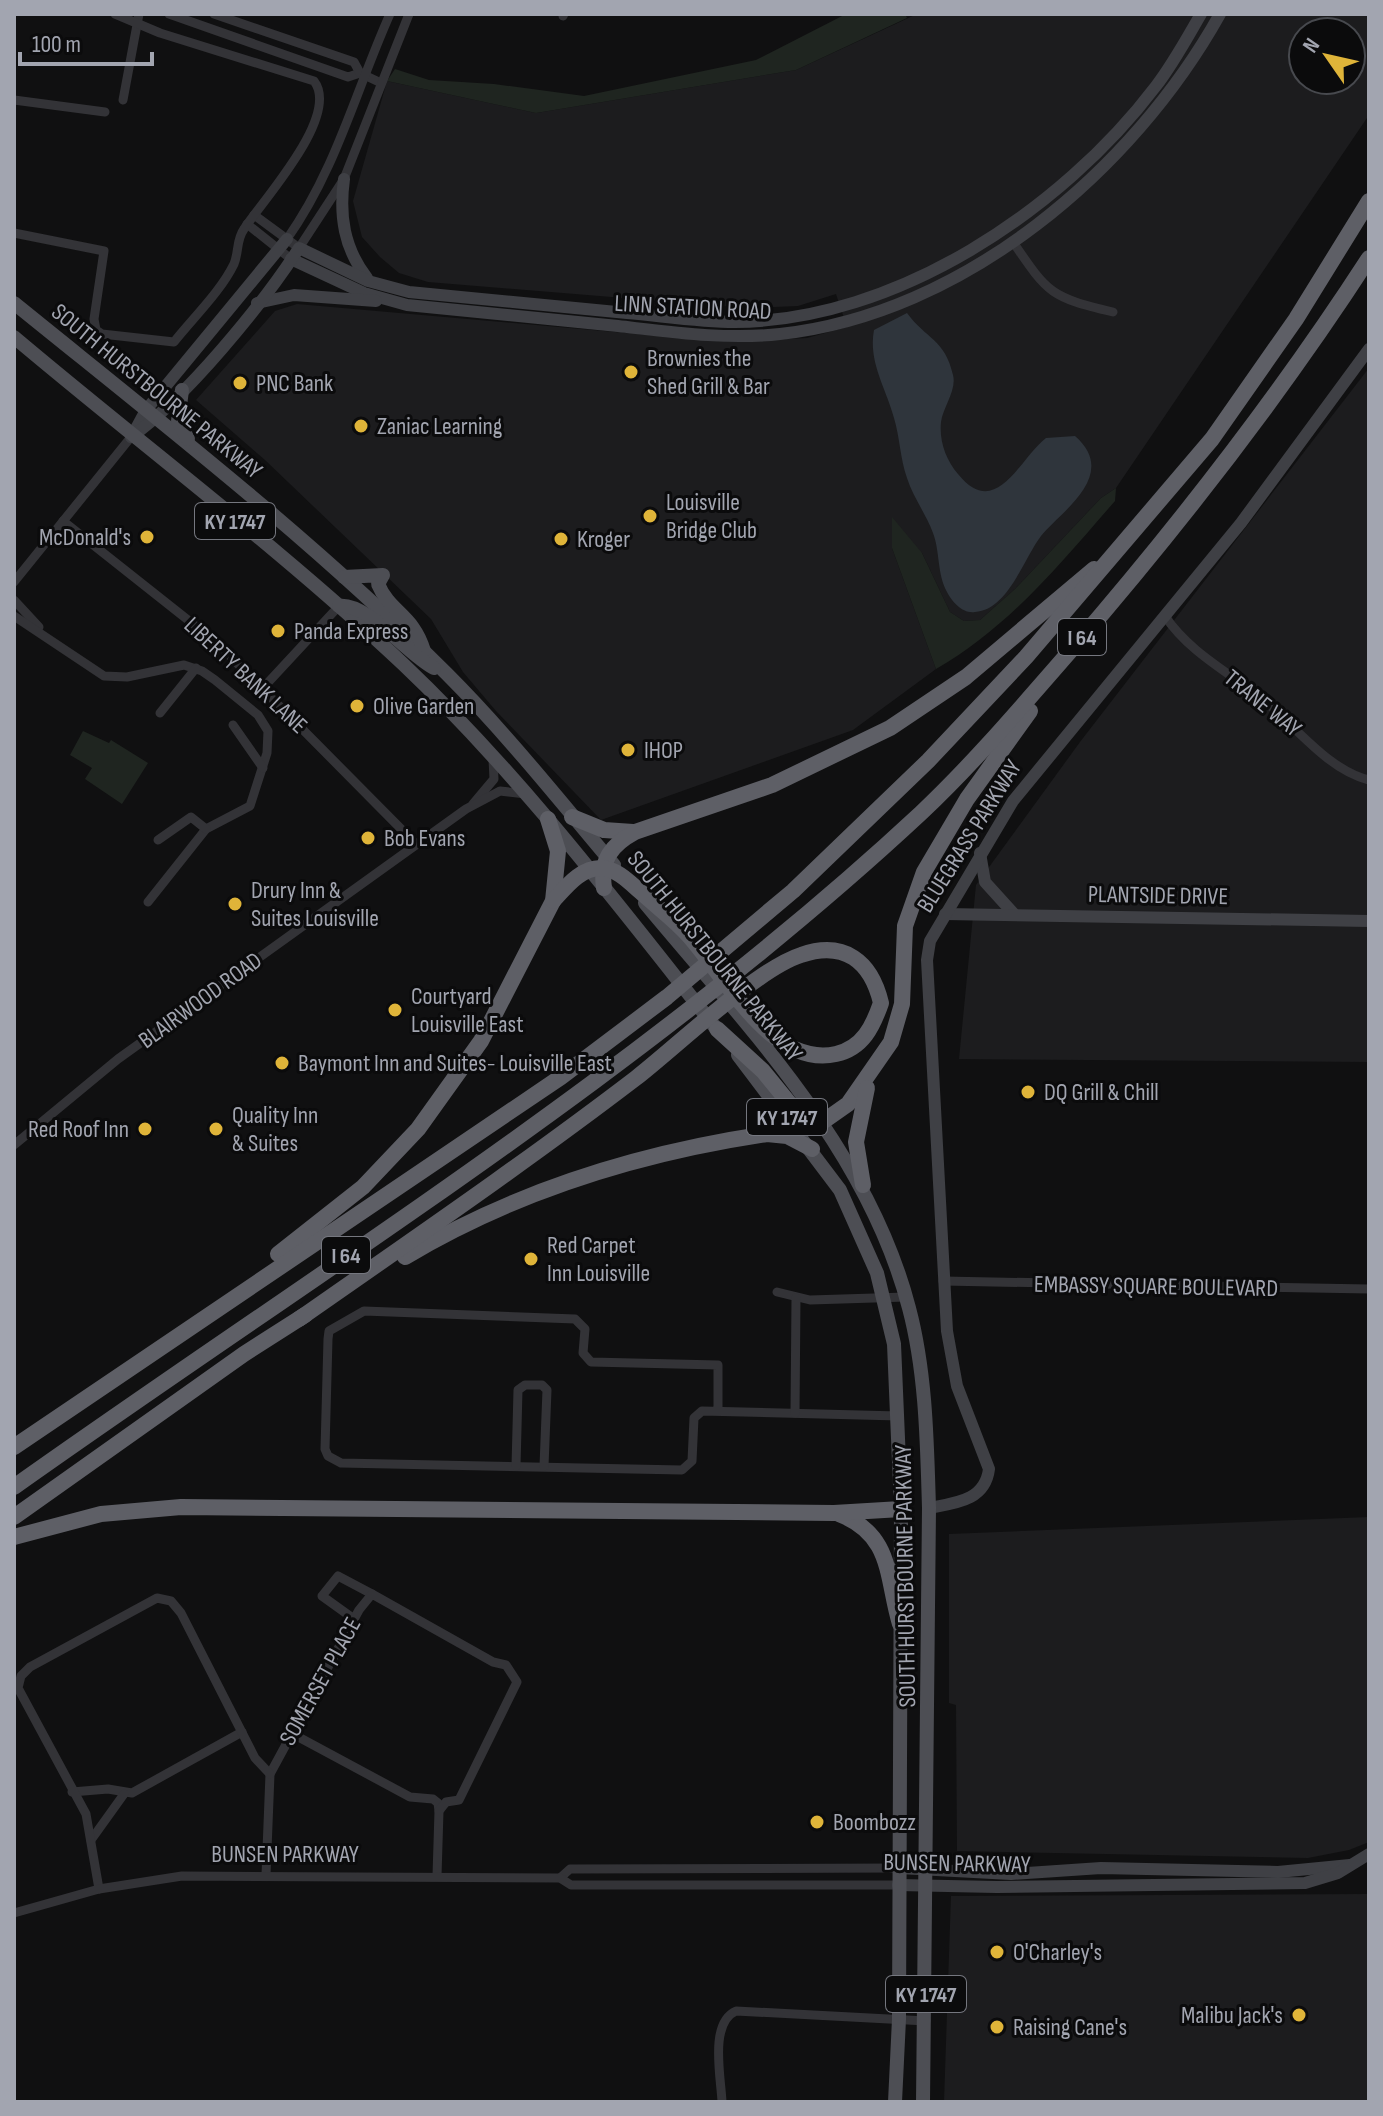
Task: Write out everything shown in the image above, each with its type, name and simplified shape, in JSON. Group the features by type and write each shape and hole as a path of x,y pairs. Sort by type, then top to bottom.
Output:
{"highway":[{"name":"I 64","path":"14,1447 561,1077 726,950 928,761 1026,657 1112,558 1212,439 1296,319 1369,201"},
{"name":"I 64","path":"14,1487 677,1022 923,811 1005,726 1221,469 1299,366 1369,258"},
{"path":"161,1348 363,1187 418,1129 481,1041 553,901 575,878 600,865 618,842 635,832 772,785 890,728 966,677 1085,574 1112,558"},
{"path":"717,1029 763,1071 803,1120 821,1123 841,1111 872,1072 900,1021 905,926 924,872 967,799 1071,650"},
{"path":"572,817 604,830 635,832"},
{"path":"548,819 558,851 553,901"},
{"path":"14,1517 550,1144 683,1042 751,986 800,955 828,950 850,955 867,967 881,1003 864,1040 846,1052 823,1057 800,1054 766,1030 686,933 625,879 600,865"},
{"path":"600,865 604,888"},
{"path":"863,1185 856,1142 857,1122 872,1072"},
{"path":"299,1319 450,1230 582,1175 767,1134 787,1136 812,1149"},
{"path":"14,1537 101,1514 181,1507 834,1513 901,1509"},
{"path":"834,1513 854,1520 882,1548 900,1624"}],"main road":[{"name":"SOUTH HURSTBOURNE PARKWAY","path":"14,303 192,447 344,577 424,651 480,708 572,817 600,865"},
{"name":"SOUTH HURSTBOURNE PARKWAY","path":"14,337 131,437 339,606 444,705 548,819 600,865"},
{"path":"182,390 178,421 192,447"},
{"path":"344,577 383,575 378,584 382,594 417,629 424,651"},
{"path":"339,606 361,610 416,659 449,676"},
{"path":"444,705 474,712 480,708"},
{"name":"SOUTH HURSTBOURNE PARKWAY","path":"625,879 821,1123 863,1185 880,1220 906,1297 920,1380 929,1508 923,2102"},
{"name":"SOUTH HURSTBOURNE PARKWAY","path":"604,888 812,1149 855,1219 885,1300 894,1344 901,1509 899,2019 895,2102"},
{"path":"901,1509 929,1508"}],"street":[{"path":"14,233 104,251 94,319 96,330 102,334 171,342 233,267 238,240 247,224 292,164 316,109 319,88 314,81 160,33 138,19 115,14"},
{"path":"160,33 167,14 348,77 362,74"},
{"path":"214,14 354,62 362,74 379,82"},
{"path":"14,582 151,415 305,213 337,154 362,74 390,14"},
{"path":"151,415 182,390 257,303 344,179 379,82 409,14"},
{"name":"LINN STATION ROAD","path":"295,253 368,281 409,292 736,322 823,311 932,272 1008,227 1060,187 1093,156 1157,85 1201,14"},
{"name":"LINN STATION ROAD","path":"295,253 326,278 387,300 421,307 703,335 780,334 824,326 910,299 1013,242 1069,199 1139,131 1193,60 1220,14"},
{"path":"123,100 138,19"},
{"path":"14,100 105,112"},
{"path":"344,179 343,228 354,261 368,281"},
{"path":"254,215 287,239 295,253"},
{"path":"247,224 279,250 295,253"},
{"path":"1013,242 1050,292 1060,298 1113,312"},
{"path":"257,303 294,295 345,301 387,300"},
{"name":"BLUEGRASS PARKWAY","path":"929,1508 974,1496 988,1480 989,1469 952,1365 943,1281 927,960 930,941 980,853 1041,763 1165,616 1304,443 1369,349"},
{"name":"LIBERTY BANK LANE","path":"63,521 217,643 416,844"},
{"path":"14,600 50,638"},
{"path":"262,689 339,606"},
{"path":"14,616 104,676 127,677 174,665 196,668 262,718 269,738 263,768 247,810 223,818 206,829 148,902"},
{"name":"TRANE WAY","path":"1165,616 1201,654 1260,698 1342,768 1369,780"},
{"path":"160,713 196,668"},
{"path":"233,725 263,768"},
{"name":"BLAIRWOOD ROAD","path":"470,807 494,779 492,755"},
{"name":"BLAIRWOOD ROAD","path":"14,1145 118,1059 416,844 470,807 500,791 526,794"},
{"path":"158,840 191,817 206,829"},
{"path":"980,853 985,882 993,895 1014,914"},
{"name":"PLANTSIDE DRIVE","path":"945,914 1369,921"},
{"name":"EMBASSY SQUARE BOULEVARD","path":"943,1281 1369,1289"},
{"path":"777,1292 796,1298 885,1300 906,1297"},
{"path":"795,1413 796,1298"},
{"path":"718,1411 718,1365 615,1364 587,1359 583,1353 585,1329 575,1319 364,1311 329,1331 325,1449 328,1456 341,1463 687,1468 692,1461 694,1418 702,1411 899,1416"},
{"path":"510,1466 518,1390 533,1385 542,1385 547,1390 544,1466"},
{"path":"354,1619 322,1596 330,1583 338,1576 372,1594"},
{"name":"SOMERSET PLACE","path":"266,1875 270,1774 354,1619 372,1594 493,1662 506,1665 517,1682 459,1800 446,1802 439,1811"},
{"path":"99,1889 86,1814 22,1701 18,1688 21,1676 30,1667 157,1598 177,1607 255,1758 270,1774"},
{"path":"72,1792 108,1789 132,1793 242,1732"},
{"path":"291,1733 410,1797 433,1799 438,1803 437,1876"},
{"path":"91,1840 124,1794"},
{"name":"BUNSEN PARKWAY","path":"14,1913 99,1889 182,1876 560,1878 571,1885 1191,1883 1248,1886 1305,1883 1351,1865 1369,1854"},
{"name":"BUNSEN PARKWAY","path":"560,1878 570,1869 899,1868 1011,1874 1101,1868 1278,1872 1351,1865"},
{"path":"722,2102 721,2027 731,2013 742,2010 926,2021"}],"shaded area":[{"path":"846,14 905,14 907,18 796,70 536,113 387,81 395,69 429,80 494,84 584,96 756,60"},
{"path":"917,14 1369,14 1369,115 1116,488 1101,498 1015,589 980,620 964,621 950,612 922,553 892,548 936,669 853,730 601,820 496,711 463,672 431,619 265,460 196,400 275,311 297,304 728,342 807,338 847,327 836,294 798,306 746,308 428,282 399,273 362,237 353,201 387,81 536,113 796,70"},
{"path":"907,313 940,346 950,363 954,381 941,422 942,443 954,469 972,487 984,491 1006,482 1046,438 1075,436 1087,451 1091,465 1082,492 1041,536 1006,593 987,609 975,612 958,606 944,585 935,540 907,478 894,418 873,353 874,330"},
{"path":"1369,368 1369,1062 959,1059 976,885 1080,742"},
{"path":"1116,488 1115,501 1032,593 987,634 936,669 892,548 892,517 922,553 950,612 964,621 980,620 1015,589 1101,498"},
{"path":"83,731 109,743 111,740 148,763 122,804 85,779 92,768 70,755"},
{"path":"1369,1517 1369,1842 1349,1850 1308,1858 957,1851 956,1705 949,1703 949,1534"},
{"path":"1369,1894 1369,2102 944,2102 951,1896"}],"place":[{"name":"Brownies the Shed Grill & Bar","path":"631,372"},
{"name":"PNC Bank","path":"240,383"},
{"name":"Zaniac Learning","path":"361,426"},
{"name":"Louisville Bridge Club","path":"650,516"},
{"name":"McDonald's","path":"147,537"},
{"name":"Kroger","path":"561,539"},
{"name":"Panda Express","path":"278,631"},
{"name":"Olive Garden","path":"357,706"},
{"name":"IHOP","path":"628,750"},
{"name":"Bob Evans","path":"368,838"},
{"name":"Drury Inn & Suites Louisville","path":"235,904"},
{"name":"Courtyard Louisville East","path":"395,1010"},
{"name":"Baymont Inn and Suites- Louisville East","path":"282,1063"},
{"name":"DQ Grill & Chill","path":"1028,1092"},
{"name":"Red Roof Inn","path":"145,1129"},
{"name":"Quality Inn & Suites","path":"216,1129"},
{"name":"Red Carpet Inn Louisville","path":"531,1259"},
{"name":"Boombozz","path":"817,1822"},
{"name":"O'Charley's","path":"997,1952"},
{"name":"Malibu Jack's","path":"1299,2015"},
{"name":"Raising Cane's","path":"997,2027"}]}
